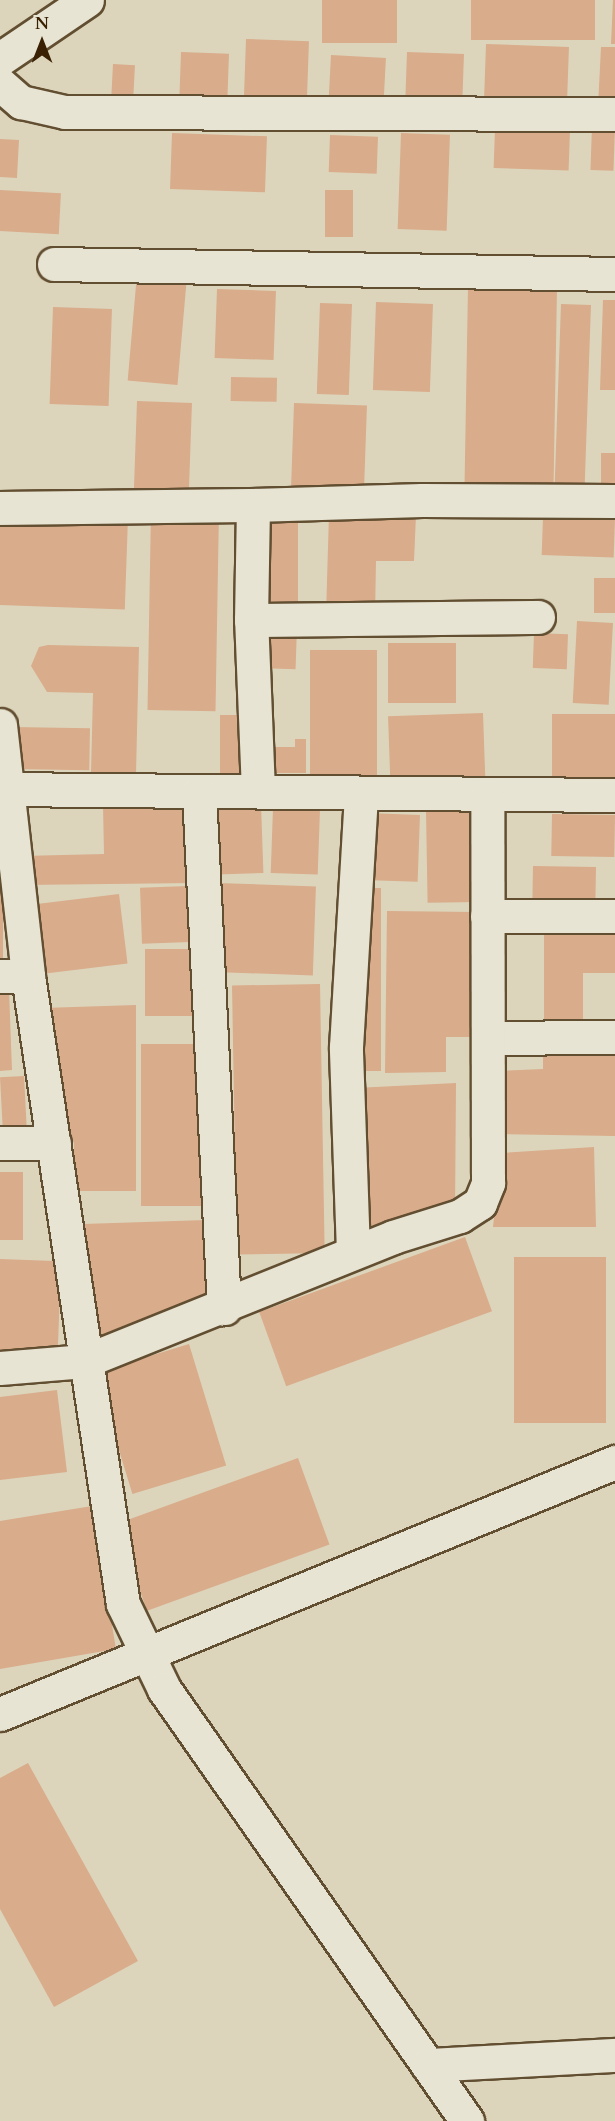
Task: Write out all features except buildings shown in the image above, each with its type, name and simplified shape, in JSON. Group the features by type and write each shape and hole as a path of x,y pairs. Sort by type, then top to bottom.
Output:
{"street":[{"path":"0,59 87,0"},
{"path":"0,84 21,102 65,112 615,114"},
{"path":"54,264 615,274"},
{"path":"0,508 253,506 422,500 615,501"},
{"path":"253,506 251,620 258,791"},
{"path":"251,620 538,617"},
{"path":"0,725 14,976 54,1143 116,1573 144,1653 164,1689 467,2121"},
{"path":"3,789 258,791 360,795 615,795"},
{"path":"199,792 224,1308"},
{"path":"353,1252 346,1047 360,795"},
{"path":"0,1368 85,1361 224,1308 353,1252 460,1216 485,1196 488,1038 487,796"},
{"path":"487,916 615,916"},
{"path":"488,1038 615,1037"},
{"path":"0,1143 54,1143"},
{"path":"0,1714 144,1653 615,1462"},
{"path":"428,2065 615,2055"}]}
